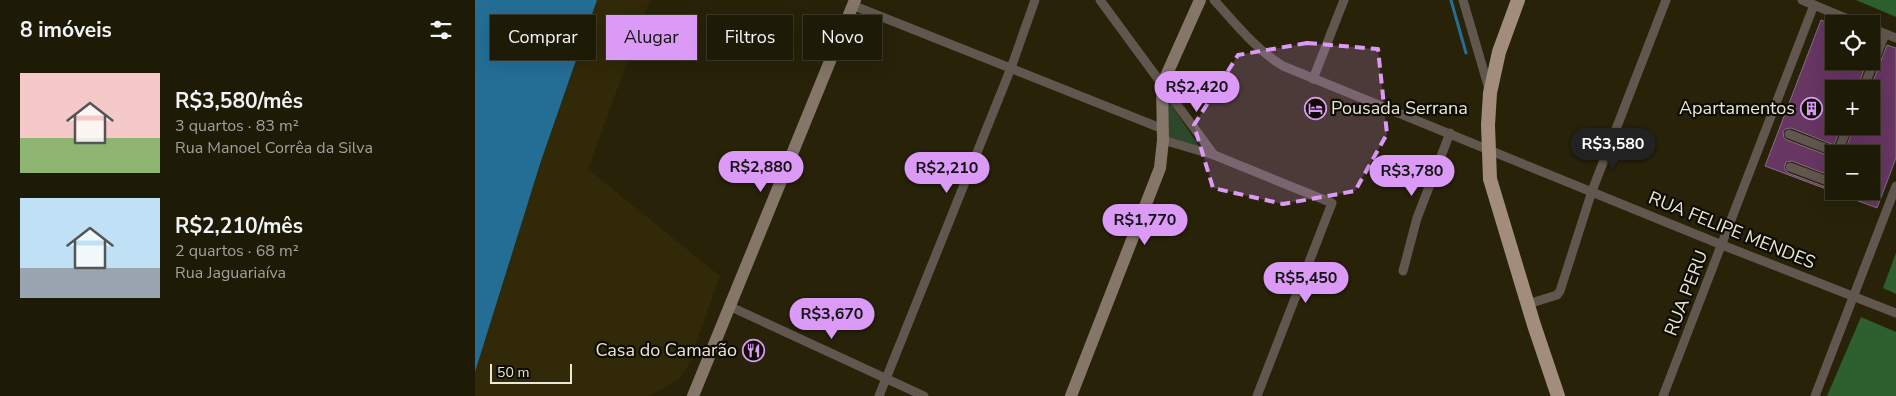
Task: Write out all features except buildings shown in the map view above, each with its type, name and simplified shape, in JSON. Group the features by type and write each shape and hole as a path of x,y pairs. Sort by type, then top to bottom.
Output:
{"main road":[{"path":"1518,0 1497,58 1490,93 1490,178 1558,396"}],"street":[{"path":"879,396 1011,68 1035,0"},
{"path":"1101,0 1214,155"},
{"path":"1071,396 1160,168 1163,134 1162,85 1200,0"},
{"name":"RUA FELIPE MENDES","path":"1214,0 1269,57 1283,66 1722,245 1896,313"},
{"path":"1313,78 1344,0"},
{"path":"1463,0 1490,93"},
{"path":"1528,304 1557,295 1560,291 1593,191 1666,0"},
{"path":"1802,0 1838,15"},
{"path":"693,396 853,3 1011,68 1163,134 1332,202 1257,396"},
{"name":"RUA PERU","path":"1663,396 1814,5"},
{"path":"1880,32 1896,38"},
{"path":"1867,80 1885,34"},
{"path":"1403,271 1417,218 1451,134"},
{"path":"1789,134 1825,148"},
{"path":"1791,167 1825,180"},
{"path":"1815,396 1896,186"},
{"path":"729,306 924,396"}],"highlighted area":[{"path":"1307,43 1378,49 1387,134 1355,191 1283,204 1213,188 1194,125 1238,55"}],"green space":[{"path":"1856,0 1896,0 1896,17"},
{"path":"1168,100 1199,146 1168,137"},
{"path":"1896,253 1896,294 1883,288"},
{"path":"1861,317 1896,332 1896,396 1827,396"}],"sand":[{"path":"597,0 650,0 644,15 606,15 606,60 628,60 588,169 720,276 688,366 679,379 650,396 475,396 475,372 541,161 576,60 596,60 596,15 592,15"}],"water":[{"path":"475,0 597,0 592,15 490,15 490,60 576,60 541,161 475,372"}],"waterway":[{"path":"1451,0 1466,53"}],"place":[{"name":"Pousada Serrana","path":"1315,108"},
{"name":"Apartamentos","path":"1811,108"},
{"name":"Casa do Camarão","path":"753,350"}]}
